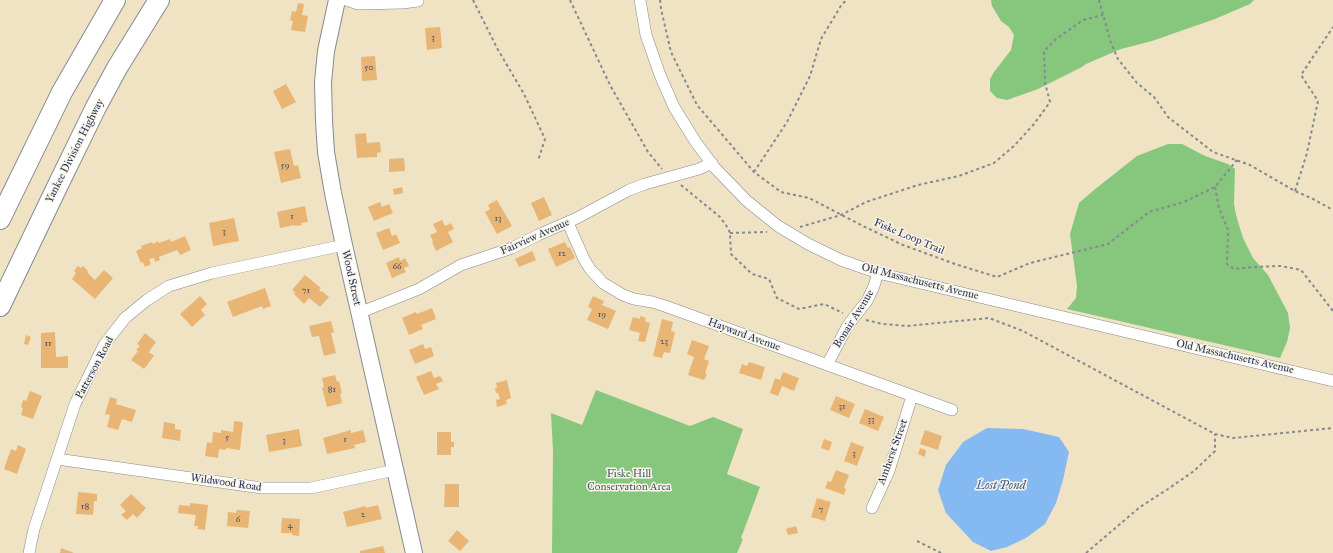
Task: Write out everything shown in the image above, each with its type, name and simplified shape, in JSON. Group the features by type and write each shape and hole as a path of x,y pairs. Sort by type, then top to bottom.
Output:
{"highway":[{"path":"0,219 55,105 115,0"},
{"name":"Yankee Division Highway","path":"0,306 96,107 121,62 159,0"}],"street":[{"name":"Wood Street","path":"337,0 323,82 323,107 328,162 344,246 414,553"},
{"path":"346,0 358,4 403,3 418,1"},
{"name":"Old Massachusetts Avenue","path":"640,0 649,43 664,87 683,123 712,163 741,195 778,226 805,242 832,256 878,273 1333,381"},
{"name":"Fairview Avenue","path":"359,313 419,289 461,265 508,250 568,223 634,188 699,169 712,163"},
{"name":"Hayward Avenue","path":"568,223 590,269 603,283 630,298 665,306 952,410"},
{"name":"Patterson Road","path":"29,553 34,528 75,404 104,345 125,318 147,300 169,286 212,273 344,246"},
{"name":"Bonair Avenue","path":"827,365 848,325 867,300 874,286 878,273"},
{"name":"Amherst Street","path":"872,508 889,471 912,396"},
{"name":"Wildwood Road","path":"57,459 262,488 311,488 395,470"}],"path":[{"path":"473,0 497,48 524,94 545,139 538,161"},
{"name":"Fiske Loop Trail","path":"660,0 671,52 697,105 754,172 781,192 809,198 903,245 996,277 1030,263 1108,244 1149,212 1184,202 1215,187 1237,160"},
{"path":"754,172 787,122 810,76 821,39 842,4 846,0"},
{"path":"1099,0 1118,59 1138,83 1154,97 1168,117 1213,152 1250,165 1295,191 1333,210"},
{"path":"841,215 866,202 918,185 959,176 994,163 1014,146 1034,124 1050,102 1045,83 1044,52 1056,39 1083,20 1103,15"},
{"path":"1295,191 1307,153 1318,101 1301,75 1333,27"},
{"path":"1215,187 1219,208 1228,230 1227,264 1234,269 1281,266 1301,270 1333,311"},
{"path":"1086,553 1140,507 1194,471 1215,451 1215,434"},
{"path":"917,541 941,553"}],"green space":[{"path":"991,0 1254,0 1250,4 1215,19 1152,41 1121,49 1086,64 1038,89 1007,100 997,98 990,91 990,79 1011,50 1014,35 1009,27 1001,21 992,6"},
{"path":"1168,144 1182,144 1205,156 1228,164 1235,169 1234,204 1243,238 1253,258 1268,275 1288,313 1290,328 1287,342 1280,358 1067,309 1076,298 1077,286 1070,234 1079,203 1137,156"},
{"name":"Fiske Hill Conservation Area","path":"596,390 690,426 713,417 743,429 727,474 760,487 737,553 552,553 553,451 551,413 582,425"}],"water":[{"name":"Lost Pond","path":"987,428 1023,429 1059,437 1069,452 1056,503 1045,524 1026,538 1007,547 991,551 973,542 946,513 938,490 946,465 963,442"}],"building":[{"path":"298,3 304,4 302,15 308,16 305,32 291,30 293,21 290,20 292,11 296,12"},
{"path":"440,27 442,48 427,50 425,28"},
{"path":"375,56 377,80 362,81 361,57"},
{"path":"286,84 296,102 282,109 273,91"},
{"path":"366,133 367,143 380,142 381,152 377,153 377,157 357,158 355,134"},
{"path":"290,149 294,166 298,165 301,178 281,183 274,152"},
{"path":"404,158 405,171 389,172 389,159"},
{"path":"402,187 403,193 394,195 393,189"},
{"path":"544,197 552,215 539,221 531,203"},
{"path":"497,200 512,226 497,234 485,212 490,209 488,205"},
{"path":"380,202 382,207 389,204 393,213 374,221 368,207"},
{"path":"305,206 308,222 301,223 302,225 280,228 277,212"},
{"path":"234,218 239,241 213,246 209,223"},
{"path":"442,220 445,226 451,223 454,229 448,232 453,242 436,251 430,235 437,232 433,224"},
{"path":"389,228 392,236 396,234 400,243 383,250 376,233"},
{"path":"185,236 191,250 180,255 177,250 159,257 160,260 155,262 154,258 149,259 151,264 145,267 143,262 141,263 136,251 142,248 141,246 152,242 153,244 158,241 159,243 170,239 171,242"},
{"path":"565,242 568,248 570,247 575,258 556,267 548,249"},
{"path":"532,251 536,260 519,267 515,259"},
{"path":"399,257 400,261 405,258 409,266 404,268 406,272 392,278 386,263"},
{"path":"78,266 81,268 83,266 95,280 104,270 113,278 95,299 72,279 76,273 74,271"},
{"path":"305,275 321,288 319,290 321,292 322,291 329,297 320,307 309,298 304,304 292,290"},
{"path":"265,288 271,306 263,309 262,306 233,317 227,302"},
{"path":"200,296 207,304 201,310 205,315 192,327 180,314"},
{"path":"593,296 604,301 602,305 616,311 608,329 587,320 592,309 588,307"},
{"path":"432,308 436,319 421,325 423,329 409,335 402,318 416,312 417,314"},
{"path":"640,316 646,318 645,321 650,323 645,342 638,341 640,333 629,330 633,317 640,319"},
{"path":"662,319 673,322 671,331 675,332 670,353 664,352 662,358 653,356"},
{"path":"331,321 334,332 331,333 336,353 324,356 319,336 312,337 309,326"},
{"path":"55,332 56,357 68,356 68,368 41,368 41,333"},
{"path":"145,333 156,342 149,352 154,356 144,369 131,360 138,351 136,350 140,346 137,344"},
{"path":"26,335 31,337 28,345 24,344"},
{"path":"692,340 709,346 704,359 709,361 705,373 707,374 704,380 688,375 694,357 687,354"},
{"path":"423,344 425,349 431,347 434,356 415,364 409,350"},
{"path":"749,362 765,367 761,380 739,373 742,364 747,366"},
{"path":"431,371 434,378 440,376 443,381 436,384 439,389 424,395 416,377"},
{"path":"783,372 799,378 794,391 782,386 778,396 770,393 775,378 780,380"},
{"path":"335,375 337,382 339,381 342,393 340,394 342,403 327,407 322,388 324,387 322,378"},
{"path":"507,380 511,398 506,400 507,404 497,407 496,400 500,399 498,393 496,393 496,383"},
{"path":"30,391 42,396 33,419 21,415 23,400 26,401"},
{"path":"836,396 855,404 849,418 830,410"},
{"path":"110,397 117,399 116,404 136,410 132,422 122,419 118,430 107,427 110,415 105,414"},
{"path":"865,409 884,417 878,431 859,423"},
{"path":"234,421 243,422 240,450 226,448 226,450 219,449 218,458 205,456 207,442 212,443 213,432 221,433 221,430 233,432"},
{"path":"164,422 175,424 175,429 181,430 180,441 162,438"},
{"path":"299,429 302,446 269,452 266,435"},
{"path":"351,430 351,433 363,430 366,442 354,445 355,448 327,454 323,438"},
{"path":"925,430 942,436 938,450 920,444"},
{"path":"437,432 451,432 451,442 454,442 454,447 451,447 451,455 437,455"},
{"path":"824,439 832,442 829,451 821,448"},
{"path":"851,442 864,447 857,466 844,461"},
{"path":"18,445 26,449 17,474 4,469 11,449 16,451"},
{"path":"920,448 926,450 925,457 918,454"},
{"path":"836,470 849,475 844,488 846,489 844,495 825,488 828,481 831,482"},
{"path":"445,484 459,484 459,507 444,507"},
{"path":"78,492 97,494 97,501 94,501 93,515 76,514"},
{"path":"131,494 146,508 137,518 133,514 127,520 121,515 126,511 120,505"},
{"path":"817,498 831,502 825,521 811,517"},
{"path":"190,503 208,505 205,530 197,529 198,526 194,526 196,515 178,513 179,505 190,506"},
{"path":"378,505 382,519 347,527 343,512 365,506 366,508"},
{"path":"237,510 250,511 248,528 227,526 228,512 236,513"},
{"path":"282,518 300,519 299,536 292,535 292,533 281,533"},
{"path":"796,526 798,533 788,535 786,529"},
{"path":"457,530 469,541 460,551 448,541"},
{"path":"383,546 385,553 360,553 360,551"},
{"path":"61,548 74,553 60,553"}]}
